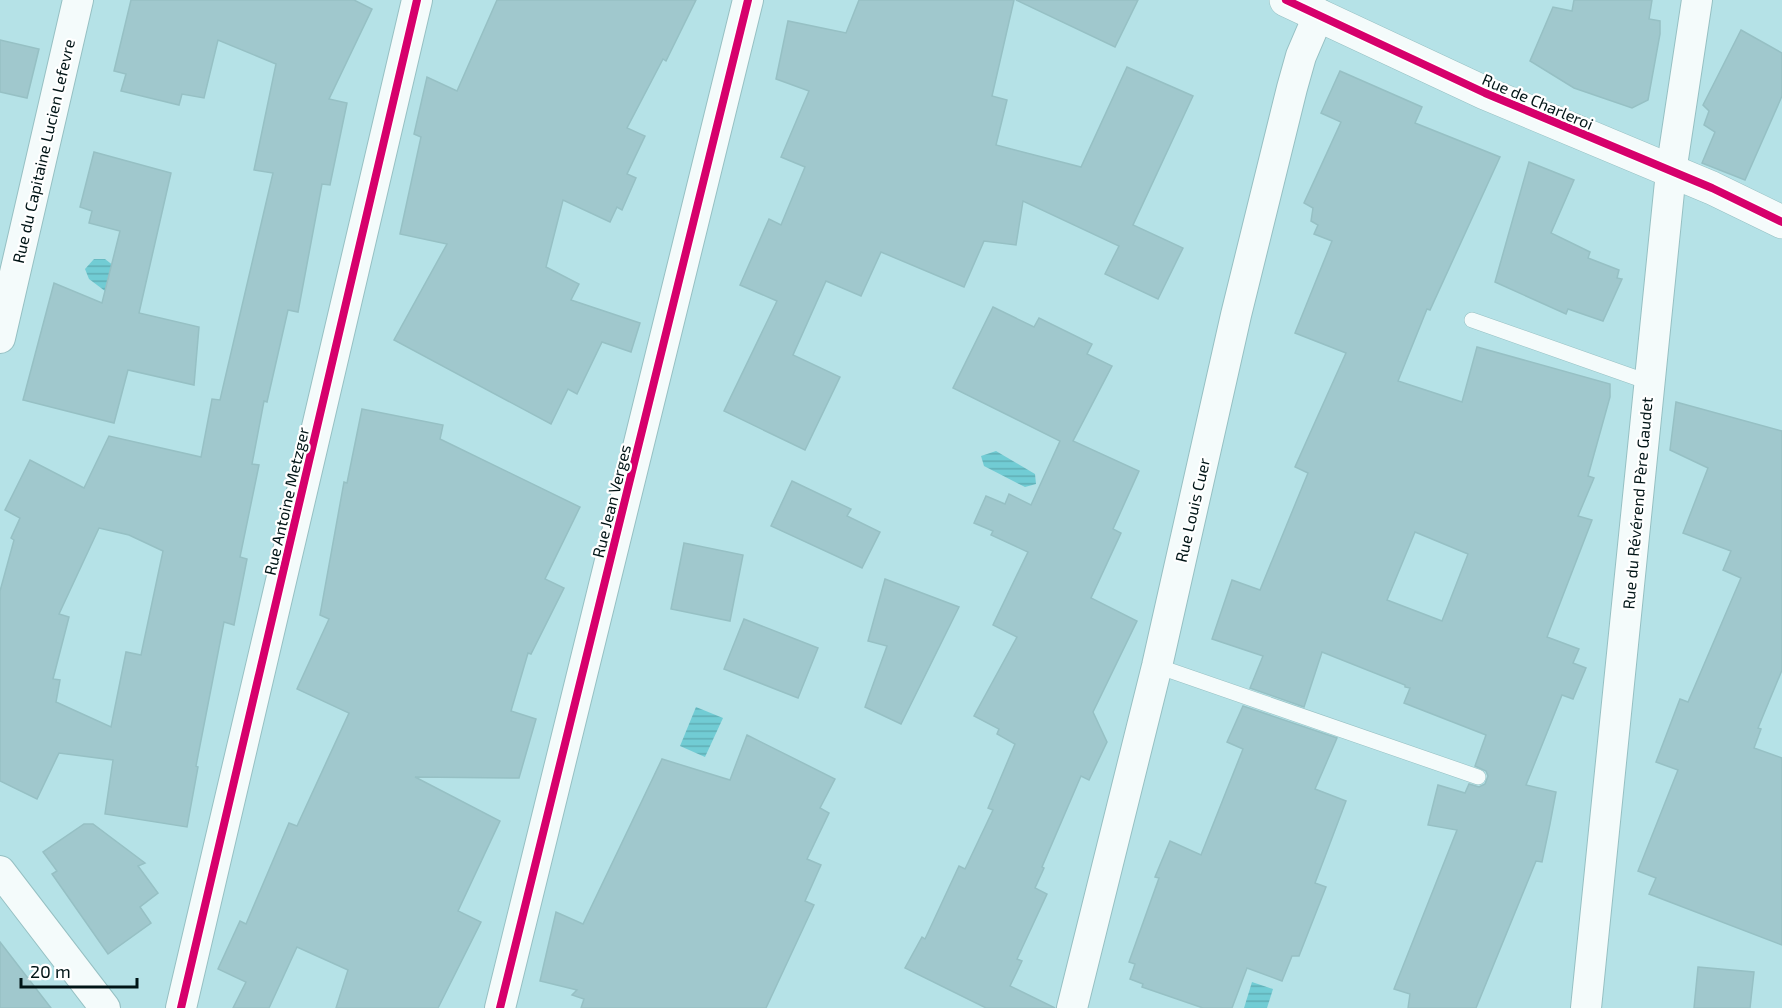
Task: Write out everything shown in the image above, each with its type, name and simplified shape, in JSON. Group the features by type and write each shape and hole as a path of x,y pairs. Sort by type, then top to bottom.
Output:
{"street":[{"name":"Rue du Capitaine Lucien Lefevre","path":"0,338 78,0"},
{"name":"Rue Antoine Metzger","path":"181,1008 417,0"},
{"name":"Rue Jean Verges","path":"500,1008 748,0"},
{"name":"Rue de Charleroi","path":"1286,0 1485,93 1712,188 1782,222"},
{"name":"Rue du Révérend Père Gaudet","path":"1586,1008 1671,172 1697,0"},
{"name":"Rue Louis Cuer","path":"1072,1008 1156,666 1236,315 1292,88 1305,45 1319,14"},
{"path":"0,871 105,1008"}],"lane":[{"path":"1472,320 1648,382"},
{"path":"1156,666 1478,777"}],"water":[{"path":"94,259 105,259 128,277 117,300 89,279 85,269"},
{"path":"996,451 1035,474 1036,484 1025,487 984,466 981,456"},
{"path":"696,707 723,718 705,757 680,746"},
{"path":"1252,982 1273,989 1267,1008 1244,1008"}],"building":[{"path":"131,0 354,0 372,9 329,99 347,103 330,185 322,184 298,312 288,310 267,402 264,401 252,464 259,465 240,557 247,559 234,625 224,622 196,766 198,767 187,827 105,814 113,760 59,753 37,799 0,781 0,591 14,540 11,538 20,518 5,510 30,460 84,488 109,436 201,457 212,399 220,400 273,173 254,170 276,64 218,40 204,98 182,94 179,105 121,91 126,74 114,71","holes":["99,528 129,535 163,551 141,655 126,652 111,727 56,702 60,680 53,679 69,617 59,614"]},
{"path":"497,0 696,0 666,61 663,59 627,128 645,136 627,174 636,178 622,210 617,207 610,222 563,200 546,267 579,284 571,300 640,323 631,352 602,342 577,394 568,389 551,424 394,340 447,244 400,234 421,137 414,134 427,77 457,91"},
{"path":"859,0 1014,0 992,96 1007,100 996,145 1081,167 1127,67 1193,96 1133,225 1183,248 1158,299 1105,274 1119,246 1023,201 1016,245 984,241 964,287 881,252 861,296 826,281 793,355 840,377 805,450 724,411 777,301 740,285 769,219 781,225 805,167 781,157 809,91 776,79 788,21 846,33"},
{"path":"1016,0 1138,0 1115,47"},
{"path":"1574,0 1652,0 1649,19 1660,21 1660,34 1648,100 1632,108 1574,88 1530,61 1553,7 1572,11"},
{"path":"1741,30 1782,53 1782,96 1745,180 1702,163 1715,132 1704,125 1709,111 1703,105"},
{"path":"0,40 39,49 27,98 0,92"},
{"path":"1340,71 1422,107 1415,123 1500,157 1430,310 1427,309 1398,381 1462,402 1477,347 1610,384 1610,397 1588,476 1594,478 1578,516 1592,520 1547,637 1579,649 1573,663 1586,668 1573,699 1562,695 1526,785 1556,792 1542,862 1536,861 1476,1008 1408,1008 1410,994 1394,989 1457,830 1428,825 1438,785 1465,793 1469,784 1479,787 1485,784 1488,776 1486,771 1475,766 1486,735 1404,703 1410,688 1322,652 1304,707 1250,688 1263,656 1212,639 1232,580 1260,590 1308,473 1295,467 1346,353 1295,333 1332,241 1314,234 1318,225 1311,221 1313,208 1304,203 1341,122 1321,113","holes":["1415,532 1468,554 1442,621 1387,600"]},
{"path":"94,152 171,173 139,313 199,327 194,385 128,370 114,423 23,400 54,283 102,303 120,231 89,223 92,211 80,207"},
{"path":"1529,162 1574,180 1551,233 1590,252 1588,258 1619,270 1617,278 1622,279 1603,321 1568,309 1566,314 1495,282"},
{"path":"993,307 1034,327 1039,318 1092,344 1087,354 1112,366 1073,441 1139,471 1113,529 1121,533 1091,598 1137,621 1093,712 1107,742 1089,780 1081,776 1042,867 1044,868 1035,888 1047,894 1017,959 1022,961 1010,986 1055,1008 986,1008 905,968 922,937 925,939 959,866 965,869 993,810 988,808 1015,744 997,734 999,729 974,716 1017,637 993,625 1028,552 991,535 993,531 974,523 986,496 1005,504 1009,494 1031,505 1060,441 953,388"},
{"path":"1676,402 1782,431 1782,670 1758,728 1761,729 1754,748 1782,758 1782,945 1649,894 1656,878 1638,871 1678,770 1656,762 1680,699 1688,702 1741,578 1723,570 1731,551 1683,533 1708,468 1670,450"},
{"path":"362,409 443,425 440,439 580,507 545,579 564,588 531,654 528,653 511,711 536,719 519,778 415,777 500,821 458,911 481,922 438,1008 336,1008 348,970 297,947 269,1008 233,1008 246,982 218,969 240,921 246,924 289,823 297,826 349,713 297,689 329,619 320,615 344,482 347,483"},
{"path":"792,481 851,509 847,516 880,532 862,568 771,526"},
{"path":"684,543 743,555 730,621 671,609"},
{"path":"885,579 959,607 901,724 865,707 887,646 868,641"},
{"path":"744,619 818,648 798,698 724,669"},
{"path":"1243,706 1337,738 1315,789 1346,801 1315,883 1326,887 1299,956 1292,956 1282,981 1247,968 1232,1008 1203,1008 1142,987 1143,984 1130,979 1135,964 1129,962 1159,878 1155,877 1170,841 1201,855 1243,749 1227,742"},
{"path":"747,735 835,779 820,808 829,813 807,859 821,865 805,901 814,905 766,1008 581,1008 584,999 572,995 577,990 540,981 556,912 583,924 662,759 730,780"},
{"path":"84,824 93,824 145,863 138,866 158,893 140,907 151,923 108,954 52,874 57,871 43,852"},
{"path":"0,942 51,1008 0,1008"},
{"path":"1698,967 1754,972 1750,1008 1694,1008"}],"cycle path":[{"path":"181,1008 417,0"},
{"path":"500,1008 748,0"},
{"path":"1286,0 1485,93 1712,188 1782,222"}]}
